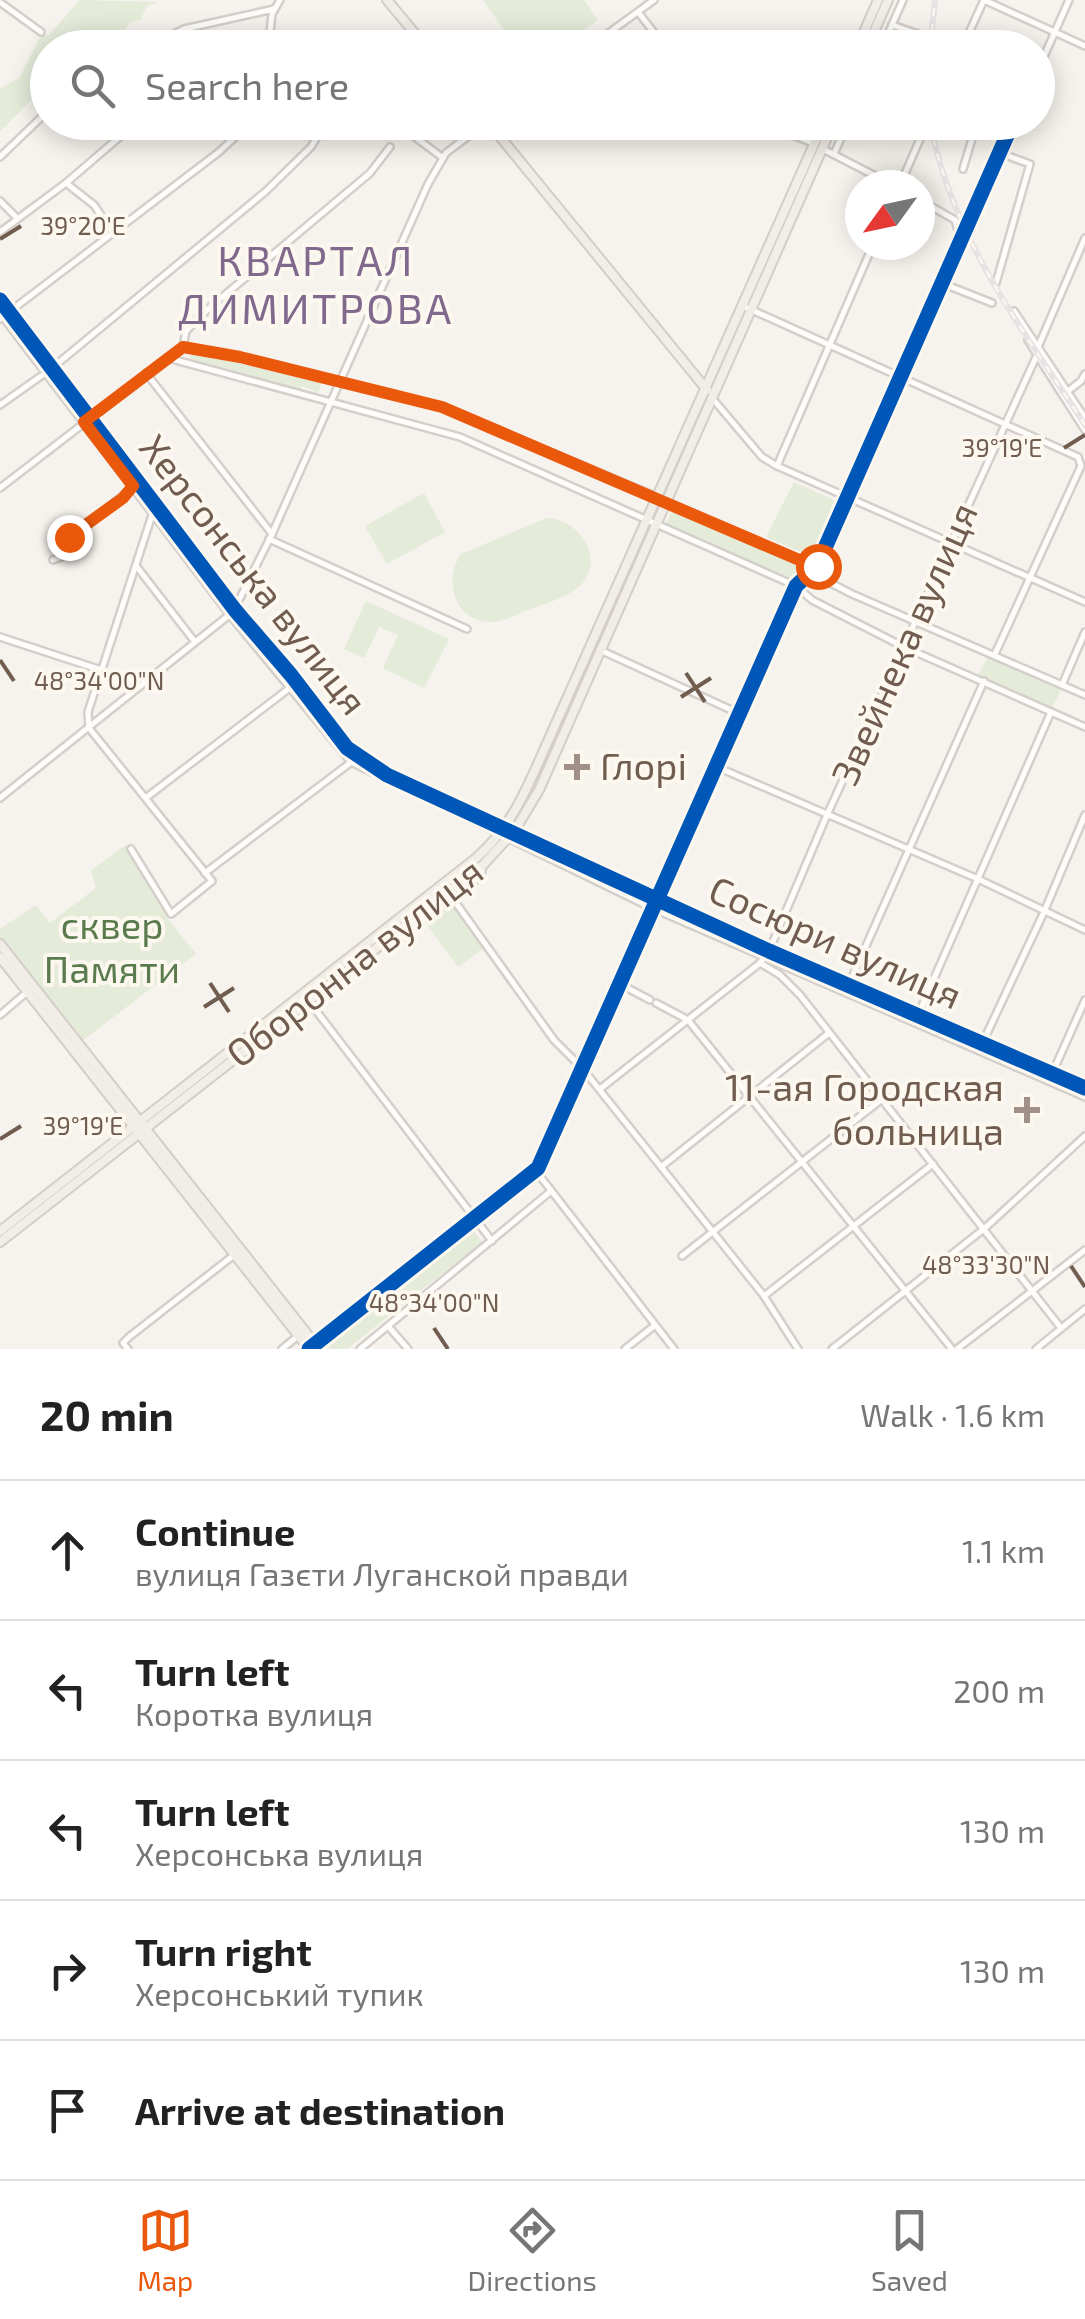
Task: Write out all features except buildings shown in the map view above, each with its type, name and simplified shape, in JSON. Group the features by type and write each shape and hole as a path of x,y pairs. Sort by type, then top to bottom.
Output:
{"main road":[{"path":"387,0 412,30"},
{"path":"865,30 878,0"},
{"path":"875,30 888,0"},
{"path":"502,140 712,398"},
{"name":"Оборонна вулиця","path":"139,1126 482,864 539,790 712,398 820,140"},
{"name":"Оборонна вулиця","path":"818,146 822,140"},
{"name":"Оборонна вулиця","path":"446,888 507,833 706,388 747,308"},
{"path":"0,944 31,989 314,1347"},
{"path":"0,957 31,989"},
{"path":"0,1231 139,1126"},
{"path":"0,1242 139,1126"},
{"path":"139,1126 298,1336 314,1347"}],"street":[{"path":"269,30 280,0"},
{"path":"613,30 638,12 643,3 654,0"},
{"path":"890,30 903,0"},
{"path":"970,30 984,0 1051,30"},
{"path":"1069,0 1055,32 1085,46"},
{"path":"2,3 38,30"},
{"path":"182,30 274,9"},
{"path":"638,12 652,30"},
{"path":"892,25 905,30"},
{"path":"0,157 30,128"},
{"path":"0,232 116,140"},
{"path":"3,315 232,140"},
{"path":"0,405 48,371 265,192 315,140"},
{"path":"419,140 443,158"},
{"path":"0,798 232,612 271,536 443,158 465,140"},
{"path":"804,140 867,170"},
{"path":"834,154 840,140"},
{"path":"904,170 919,140"},
{"path":"963,169 972,140"},
{"path":"314,1347 536,1171 738,713 796,586 818,566 1006,140"},
{"path":"0,488 183,347 186,331 208,309 370,173 390,148"},
{"path":"996,283 1030,164 1000,154"},
{"path":"66,183 94,205 113,232"},
{"path":"0,201 17,218"},
{"path":"935,209 955,220 962,243"},
{"name":"Звейнека вулиця","path":"600,1090 765,957 1038,351 1085,238"},
{"path":"777,466 867,260"},
{"path":"943,284 992,303"},
{"name":"Херсонська вулиця","path":"0,300 3,315 232,612 358,758 507,833"},
{"path":"747,308 1082,456 1081,466 995,654"},
{"path":"1014,311 1085,430"},
{"path":"1028,340 1085,418"},
{"path":"183,347 240,357 442,407 657,496 804,562 817,576 852,594 1085,695"},
{"path":"168,358 460,437 796,586 812,600 904,646 1085,727"},
{"path":"146,372 271,536 467,629"},
{"path":"1068,392 1085,374"},
{"path":"712,398 762,457 777,466 1085,602"},
{"name":"Херсонська вулиця","path":"86,419 153,512 351,762 507,833"},
{"path":"53,560 61,557 69,537 123,498 133,486"},
{"path":"153,512 134,562 195,642"},
{"path":"131,849 171,914 212,880 88,728 88,712 137,567"},
{"path":"1062,684 1085,632"},
{"path":"0,637 101,670"},
{"path":"600,650 738,713"},
{"path":"849,984 984,681"},
{"path":"147,797 291,687"},
{"path":"918,1016 1052,712"},
{"path":"206,873 351,762"},
{"path":"716,766 978,879 1085,930"},
{"path":"982,1044 1085,815"},
{"name":"Сосюри вулиця","path":"507,833 656,899 765,957 849,984 1085,1088"},
{"name":"Сосюри вулиця","path":"507,833 652,908 1085,1096"},
{"path":"455,900 481,875 482,864"},
{"path":"446,888 554,1040 583,1069 764,1296 798,1349"},
{"path":"765,957 800,995 1061,1328"},
{"path":"620,984 688,1020 955,1349 1085,1250"},
{"path":"0,1015 31,989"},
{"path":"305,996 492,1240"},
{"path":"1052,1074 1085,1000"},
{"path":"661,1167 829,1033"},
{"path":"682,1256 882,1099"},
{"path":"832,1349 842,1346 985,1228 1085,1136"},
{"path":"764,1296 933,1164"},
{"path":"536,1171 674,1349"},
{"path":"360,1349 551,1191"},
{"path":"125,1346 234,1254"},
{"path":"1040,1348 1085,1309"},
{"path":"388,1326 408,1349"},
{"path":"629,1348 654,1326"},
{"path":"282,1349 298,1336"}],"green space":[{"path":"80,0 158,2 147,6 141,19 124,30 53,30"},
{"path":"483,0 584,0 598,20 584,30 504,30"},
{"path":"30,57 30,101 0,132 0,89 20,77"},
{"path":"192,352 321,383 318,393 303,386 300,389 189,361"},
{"path":"794,482 836,501 810,556 766,537"},
{"path":"424,493 445,532 387,564 365,526"},
{"path":"673,509 801,566 794,580 666,524"},
{"path":"547,518 572,527 585,542 591,562 582,583 563,597 500,621 478,620 468,615 455,598 453,587 461,554"},
{"path":"366,601 449,639 424,688 383,668 398,635 379,627 364,658 344,649"},
{"path":"989,655 1062,687 1052,708 978,676"},
{"name":"сквер Памяти","path":"126,845 150,877 170,914 167,918 196,954 82,1041 0,940 0,929 36,905 50,923 96,888 91,870"},
{"path":"448,899 484,948 458,967 422,918"},
{"path":"471,1227 482,1242 347,1349 330,1349 326,1343"}],"railway":[{"path":"932,30 935,0"},
{"path":"934,140 940,165 972,244 1014,317 1085,425"}],"cycle path":[{"path":"309,1349 538,1168 796,586 817,566 1005,140"},
{"path":"0,300 235,610 347,748 387,775 769,951 1085,1088"}],"place":[{"name":"Глорі","path":"577,767"},
{"name":"11-ая Городская больница","path":"1027,1110"}],"district":[{"name":"КВАРТАЛ ДИМИТРОВА","path":"316,285"}],"route":[{"path":"69,537 123,498 133,486 84,422 183,347 240,357 442,407 657,496 804,562 812,570 818,566"}]}
